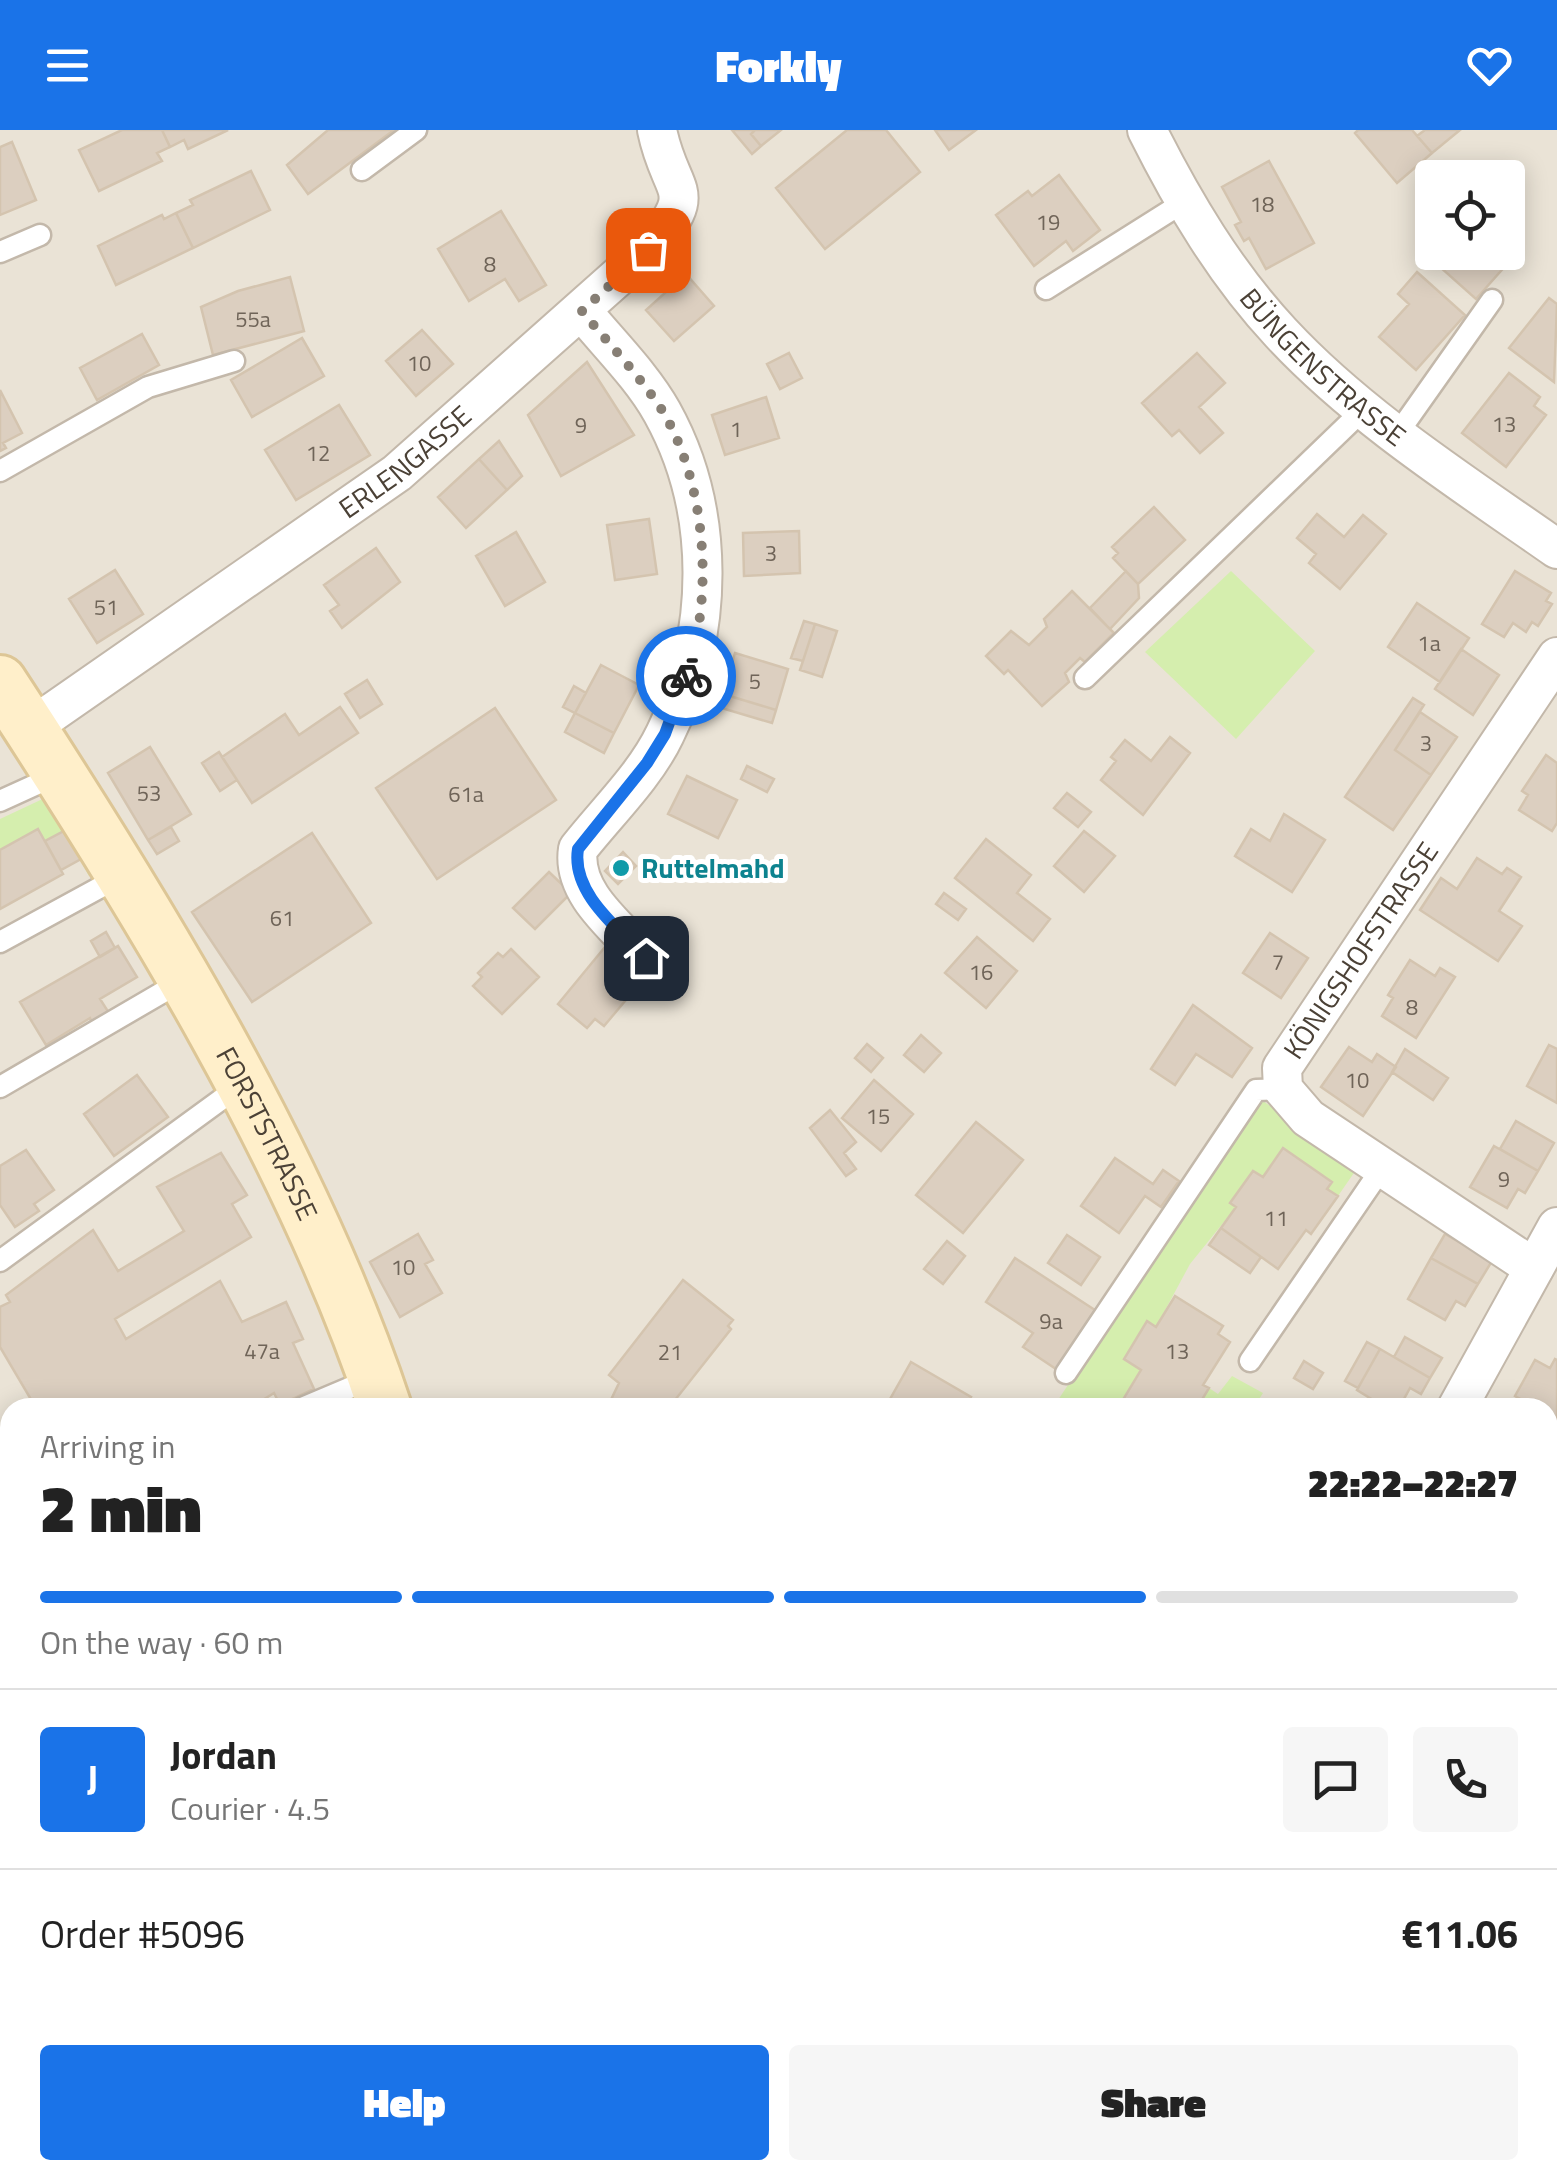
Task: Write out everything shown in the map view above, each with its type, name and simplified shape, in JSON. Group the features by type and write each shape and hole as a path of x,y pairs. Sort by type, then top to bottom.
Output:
{"street":[{"name":"ERLENGASSE","path":"30,728 397,473 582,311 677,216 680,197 657,130"},
{"name":"BÜNGENSTRASSE","path":"1147,130 1184,202 1280,332 1365,408 1557,548"},
{"path":"582,311 661,409 685,461 699,513 704,567 689,669 665,734 578,849 576,861 580,884 646,958"},
{"name":"KÖNIGSHOFSTRASSE","path":"1534,1268 1308,1118 1283,1088 1282,1068 1557,657"},
{"name":"FORSTSTRASSE","path":"0,682 121,876 243,1084 360,1336 380,1392"},
{"path":"1462,1398 1557,1227"}],"lane":[{"path":"362,170 416,130"},
{"path":"1046,289 1184,202"},
{"path":"0,252 40,235"},
{"path":"1398,433 1492,300"},
{"path":"0,471 148,387 234,361"},
{"path":"1084,678 1365,408"},
{"path":"0,802 58,774"},
{"path":"0,942 121,876"},
{"path":"0,1087 182,981"},
{"path":"0,1260 243,1084"},
{"path":"1066,1373 1256,1090 1283,1088"},
{"path":"1250,1361 1382,1168"},
{"path":"351,1398 380,1392"}],"shaded area":[{"path":"0,130 1557,130 1557,1398 0,1398"}],"green space":[{"path":"1231,571 1315,651 1236,739 1145,652"},
{"path":"49,796 93,869 89,876 64,831 45,841 38,829 0,850 0,819"},
{"path":"1263,1101 1358,1167 1338,1196 1327,1189 1331,1182 1284,1148 1263,1177 1253,1171 1230,1203 1236,1207 1190,1264 1156,1327 1147,1322 1124,1359 1141,1370 1124,1398 1059,1398 1255,1104"},
{"path":"1232,1376 1263,1393 1260,1398 1203,1398 1209,1388 1218,1394"}],"building":[{"path":"122,130 162,130 170,147 157,153 162,161 99,191 79,150"},
{"path":"162,130 228,130 188,149 184,140 170,147"},
{"path":"328,130 394,130 308,194 287,165"},
{"path":"732,130 755,130 751,134 761,146 752,154"},
{"path":"755,130 781,130 761,146 751,134"},
{"path":"847,130 886,130 920,172 825,249 776,188"},
{"path":"935,130 976,130 949,150"},
{"path":"1412,130 1432,153 1424,160 1415,160 1415,168 1397,183 1355,133"},
{"path":"1425,130 1460,130 1432,153 1417,136"},
{"path":"12,142 36,200 0,215 0,147"},
{"path":"1269,161 1314,243 1266,269 1249,238 1244,241 1235,225 1241,222 1222,187"},
{"path":"251,171 270,210 193,248 176,213 193,205 190,200"},
{"path":"1059,175 1100,230 1073,251 1066,241 1034,266 996,215 1028,191 1032,196"},
{"path":"501,211 546,285 519,301 505,279 469,301 438,249"},
{"path":"176,213 193,248 116,285 98,246 162,215 164,219"},
{"path":"1443,270 1502,270 1476,299"},
{"path":"1417,272 1465,315 1416,370 1379,337 1409,304 1398,294"},
{"path":"686,274 714,306 674,341 646,310"},
{"path":"290,277 304,331 213,355 201,307 238,291"},
{"path":"1549,298 1557,304 1554,382 1509,348"},
{"path":"422,330 453,364 416,396 386,361"},
{"path":"142,334 159,365 97,400 80,368"},
{"path":"302,338 324,376 252,417 231,380"},
{"path":"789,353 802,378 780,389 767,364"},
{"path":"1197,353 1225,383 1199,407 1223,433 1200,453 1179,430 1172,436 1142,403"},
{"path":"587,362 634,435 561,476 528,415"},
{"path":"1509,373 1540,397 1534,406 1546,415 1506,467 1462,433"},
{"path":"0,390 22,433 3,443 6,448 0,451"},
{"path":"766,397 779,438 725,455 712,415"},
{"path":"339,405 370,455 296,500 265,450"},
{"path":"499,441 522,476 507,490 479,459"},
{"path":"479,459 507,490 466,528 438,497"},
{"path":"1154,507 1185,540 1138,584 1113,558 1118,553 1112,547"},
{"path":"1317,514 1344,537 1363,515 1386,534 1340,589 1309,563 1316,554 1297,538"},
{"path":"649,519 657,574 615,580 607,525"},
{"path":"799,531 800,573 744,576 743,533"},
{"path":"516,532 545,582 505,606 476,556"},
{"path":"376,548 400,582 342,628 330,611 339,605 324,585"},
{"path":"115,570 143,614 97,643 69,599"},
{"path":"1126,571 1138,584 1139,598 1110,629 1090,608"},
{"path":"1515,571 1551,593 1546,601 1552,604 1538,626 1532,622 1526,632 1513,623 1504,637 1482,624"},
{"path":"1072,591 1114,633 1085,662 1080,658 1065,673 1069,682 1042,706 1008,670 1004,674 986,656 1011,631 1029,645 1047,627 1044,619"},
{"path":"1417,603 1469,638 1440,682 1388,647"},
{"path":"804,621 815,624 803,661 791,658"},
{"path":"815,624 837,631 822,677 800,670"},
{"path":"1461,649 1499,675 1473,715 1435,689"},
{"path":"735,653 788,669 776,710 723,694"},
{"path":"601,665 639,685 614,733 575,713"},
{"path":"367,680 382,704 360,718 345,694"},
{"path":"574,686 586,693 575,713 563,707"},
{"path":"723,694 776,710 772,723 718,707"},
{"path":"1413,698 1424,705 1395,750 1431,775 1393,830 1345,797"},
{"path":"340,707 358,733 252,803 222,757 285,714 299,735"},
{"path":"495,708 556,800 437,879 376,788"},
{"path":"1420,712 1457,737 1431,775 1395,750"},
{"path":"575,713 614,733 604,753 565,732"},
{"path":"1170,737 1190,753 1143,815 1101,780 1116,761 1111,757 1125,740 1151,761"},
{"path":"150,747 191,814 148,840 108,773"},
{"path":"219,752 237,780 220,791 202,763"},
{"path":"1546,755 1557,763 1557,823 1552,831 1519,810 1528,795 1522,791"},
{"path":"747,766 774,779 767,792 741,779"},
{"path":"687,776 737,800 718,838 668,814"},
{"path":"1067,793 1091,812 1078,827 1054,808"},
{"path":"1284,814 1325,840 1292,892 1235,856 1251,829 1270,841"},
{"path":"171,827 179,841 157,854 148,840"},
{"path":"38,829 63,874 0,909 0,850"},
{"path":"64,831 81,859 61,870 45,841"},
{"path":"1084,831 1115,856 1084,892 1054,866"},
{"path":"312,833 371,923 252,1002 192,912"},
{"path":"986,839 1031,875 1017,893 1050,919 1033,941 955,878"},
{"name":"Ruttelmahd","path":"623,852 636,866 618,884 605,871"},
{"path":"1477,858 1502,874 1507,868 1521,877 1499,911 1522,926 1498,961 1420,910 1441,878 1457,889"},
{"path":"549,872 571,893 535,929 513,908"},
{"path":"944,893 966,909 958,920 936,904"},
{"path":"106,932 115,948 100,957 91,941"},
{"path":"1270,933 1308,958 1281,998 1243,973"},
{"path":"977,937 1017,971 986,1008 945,973"},
{"path":"118,946 137,977 100,999 109,1013 92,1023 90,1018 46,1045 20,1002"},
{"path":"605,947 634,971 621,986 631,994 604,1026 595,1019 587,1028 558,1004"},
{"path":"511,949 539,977 502,1014 473,986 482,977 478,973 498,953 503,957"},
{"path":"1410,960 1435,976 1440,968 1455,977 1416,1038 1382,1016 1393,998 1388,995"},
{"path":"1193,1005 1252,1048 1232,1077 1196,1054 1175,1085 1151,1069"},
{"path":"921,1035 941,1053 924,1072 904,1055"},
{"path":"867,1044 883,1058 871,1072 855,1058"},
{"path":"1549,1045 1557,1049 1557,1103 1527,1086"},
{"path":"1349,1047 1372,1062 1377,1054 1396,1067 1363,1116 1321,1087"},
{"path":"1405,1049 1448,1078 1433,1100 1392,1072"},
{"path":"137,1075 168,1117 114,1156 84,1114"},
{"path":"874,1080 913,1114 881,1151 842,1118"},
{"path":"830,1110 856,1142 844,1153 856,1169 846,1176 810,1128"},
{"path":"1516,1121 1554,1143 1538,1171 1500,1149"},
{"path":"976,1122 1023,1160 963,1233 916,1195"},
{"path":"1494,1146 1538,1171 1525,1193 1518,1189 1507,1208 1470,1187"},
{"path":"1283,1148 1332,1182 1327,1189 1338,1196 1311,1234 1306,1230 1278,1269 1221,1228 1236,1207 1230,1203 1253,1171 1263,1177"},
{"path":"26,1150 54,1190 34,1204 39,1211 15,1227 0,1205 0,1166"},
{"path":"221,1153 247,1195 232,1204 251,1237 115,1319 126,1339 220,1281 242,1322 286,1302 303,1339 293,1343 314,1389 295,1398 276,1398 274,1393 266,1398 30,1398 0,1347 0,1307 10,1302 6,1295 93,1230 118,1271 184,1231 157,1187"},
{"path":"1115,1158 1153,1184 1163,1170 1179,1181 1161,1207 1145,1196 1119,1233 1081,1206"},
{"path":"1221,1228 1261,1257 1250,1273 1209,1245"},
{"path":"418,1234 433,1260 425,1264 442,1293 400,1317 370,1262"},
{"path":"1445,1234 1492,1261 1478,1284 1431,1258"},
{"path":"1067,1235 1100,1257 1081,1285 1048,1263"},
{"path":"947,1241 965,1256 943,1284 924,1269"},
{"path":"1015,1258 1095,1310 1056,1369 1023,1347 1033,1333 986,1302"},
{"path":"1431,1258 1478,1284 1465,1306 1456,1301 1445,1320 1408,1299"},
{"path":"683,1280 733,1320 728,1326 731,1329 677,1398 612,1398 619,1383 609,1375"},
{"path":"1175,1296 1223,1326 1218,1334 1230,1342 1203,1385 1209,1388 1203,1398 1124,1398 1141,1370 1124,1359 1147,1321 1156,1327"},
{"path":"1405,1337 1442,1358 1430,1378 1394,1357"},
{"path":"1367,1342 1380,1349 1358,1388 1345,1381"},
{"path":"1380,1349 1430,1378 1421,1394 1410,1388 1404,1398 1370,1398 1357,1390"},
{"path":"1535,1360 1550,1368 1557,1360 1557,1398 1515,1396"},
{"path":"1304,1361 1323,1373 1313,1389 1294,1378"},
{"path":"911,1362 971,1397 970,1398 891,1398"}],"way so far":[{"path":"648,250 582,311 661,409 685,461 699,513 704,567 686,676"}],"place":[{"name":"Ruttelmahd","path":"621,868"}],"route":[{"path":"646,958 580,884 576,861 578,849 647,763 665,734 686,676"}]}
